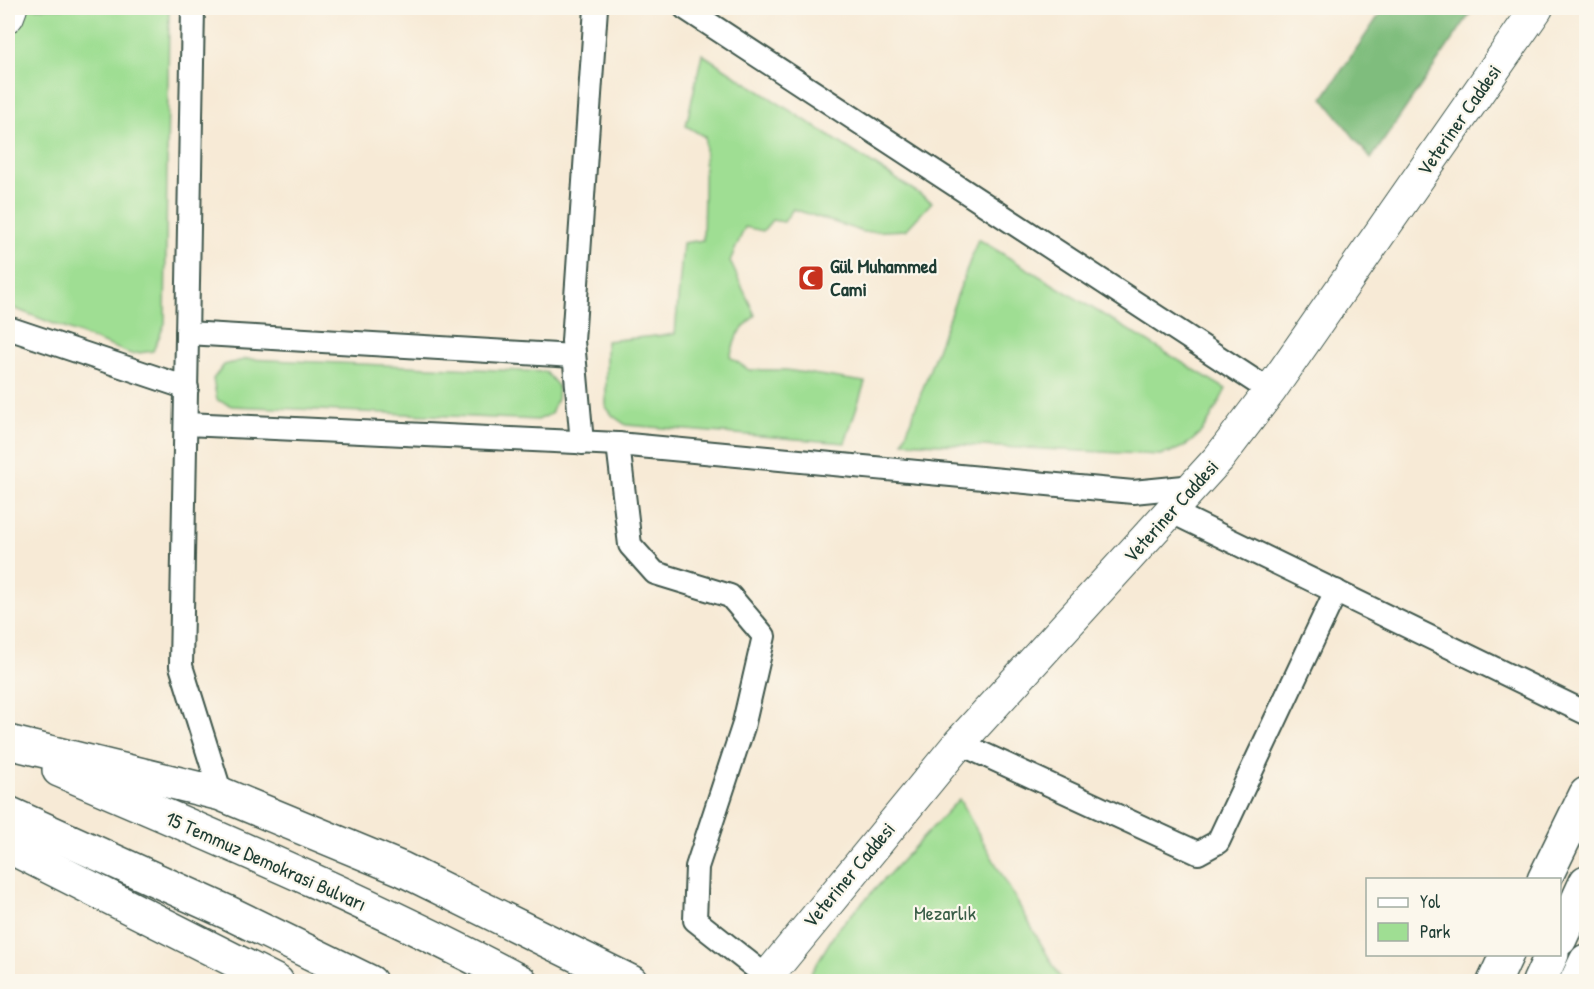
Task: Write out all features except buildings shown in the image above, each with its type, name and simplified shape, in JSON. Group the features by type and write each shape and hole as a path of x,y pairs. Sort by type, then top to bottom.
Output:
{"main road":[{"path":"8,16 11,8"},
{"name":"Veteriner Caddesi","path":"765,978 960,743 1194,486 1270,391 1537,8"},
{"path":"8,742 221,794 402,869 631,981"},
{"name":"15 Temmuz Demokrasi Bulvarı","path":"8,748 274,863 460,949 521,981"},
{"path":"1545,878 1587,794"},
{"path":"8,813 229,913 370,981"},
{"path":"8,846 277,981"},
{"path":"1561,937 1587,882"},
{"path":"1494,981 1506,956"},
{"path":"1539,981 1551,956"},
{"path":"1576,981 1587,961"}],"street":[{"path":"193,8 181,666 221,794"},
{"path":"582,443 574,356 596,8"},
{"path":"686,8 1270,391"},
{"path":"8,328 187,388"},
{"path":"187,333 574,356"},
{"path":"186,424 618,444 1133,492 1194,486"},
{"path":"618,444 630,545 655,573 730,596 764,636 743,727 697,867 695,920 765,978"},
{"path":"1170,511 1587,713"},
{"path":"960,743 1198,853 1218,842 1336,591"}],"green space":[{"path":"17,8 169,8 165,323 153,351 131,354 8,306 8,29"},
{"path":"1384,8 1474,8 1371,159 1323,98"},
{"path":"702,54 932,202 906,230 864,232 793,209 784,222 772,220 763,231 745,227 730,261 755,315 737,335 730,357 749,370 786,370 865,382 845,443 626,425 613,416 606,407 606,341 675,334 683,243 703,240 705,137 686,126"},
{"path":"978,239 1226,389 1208,423 1194,440 1174,451 1160,455 903,442"},
{"path":"247,359 546,372 558,386 557,399 551,414 538,420 232,406 217,400 213,379 224,365"},
{"name":"Mezarlık","path":"959,799 1062,981 806,981 837,930"}],"place":[{"name":"Gül Muhammed Cami","path":"811,278"}]}
